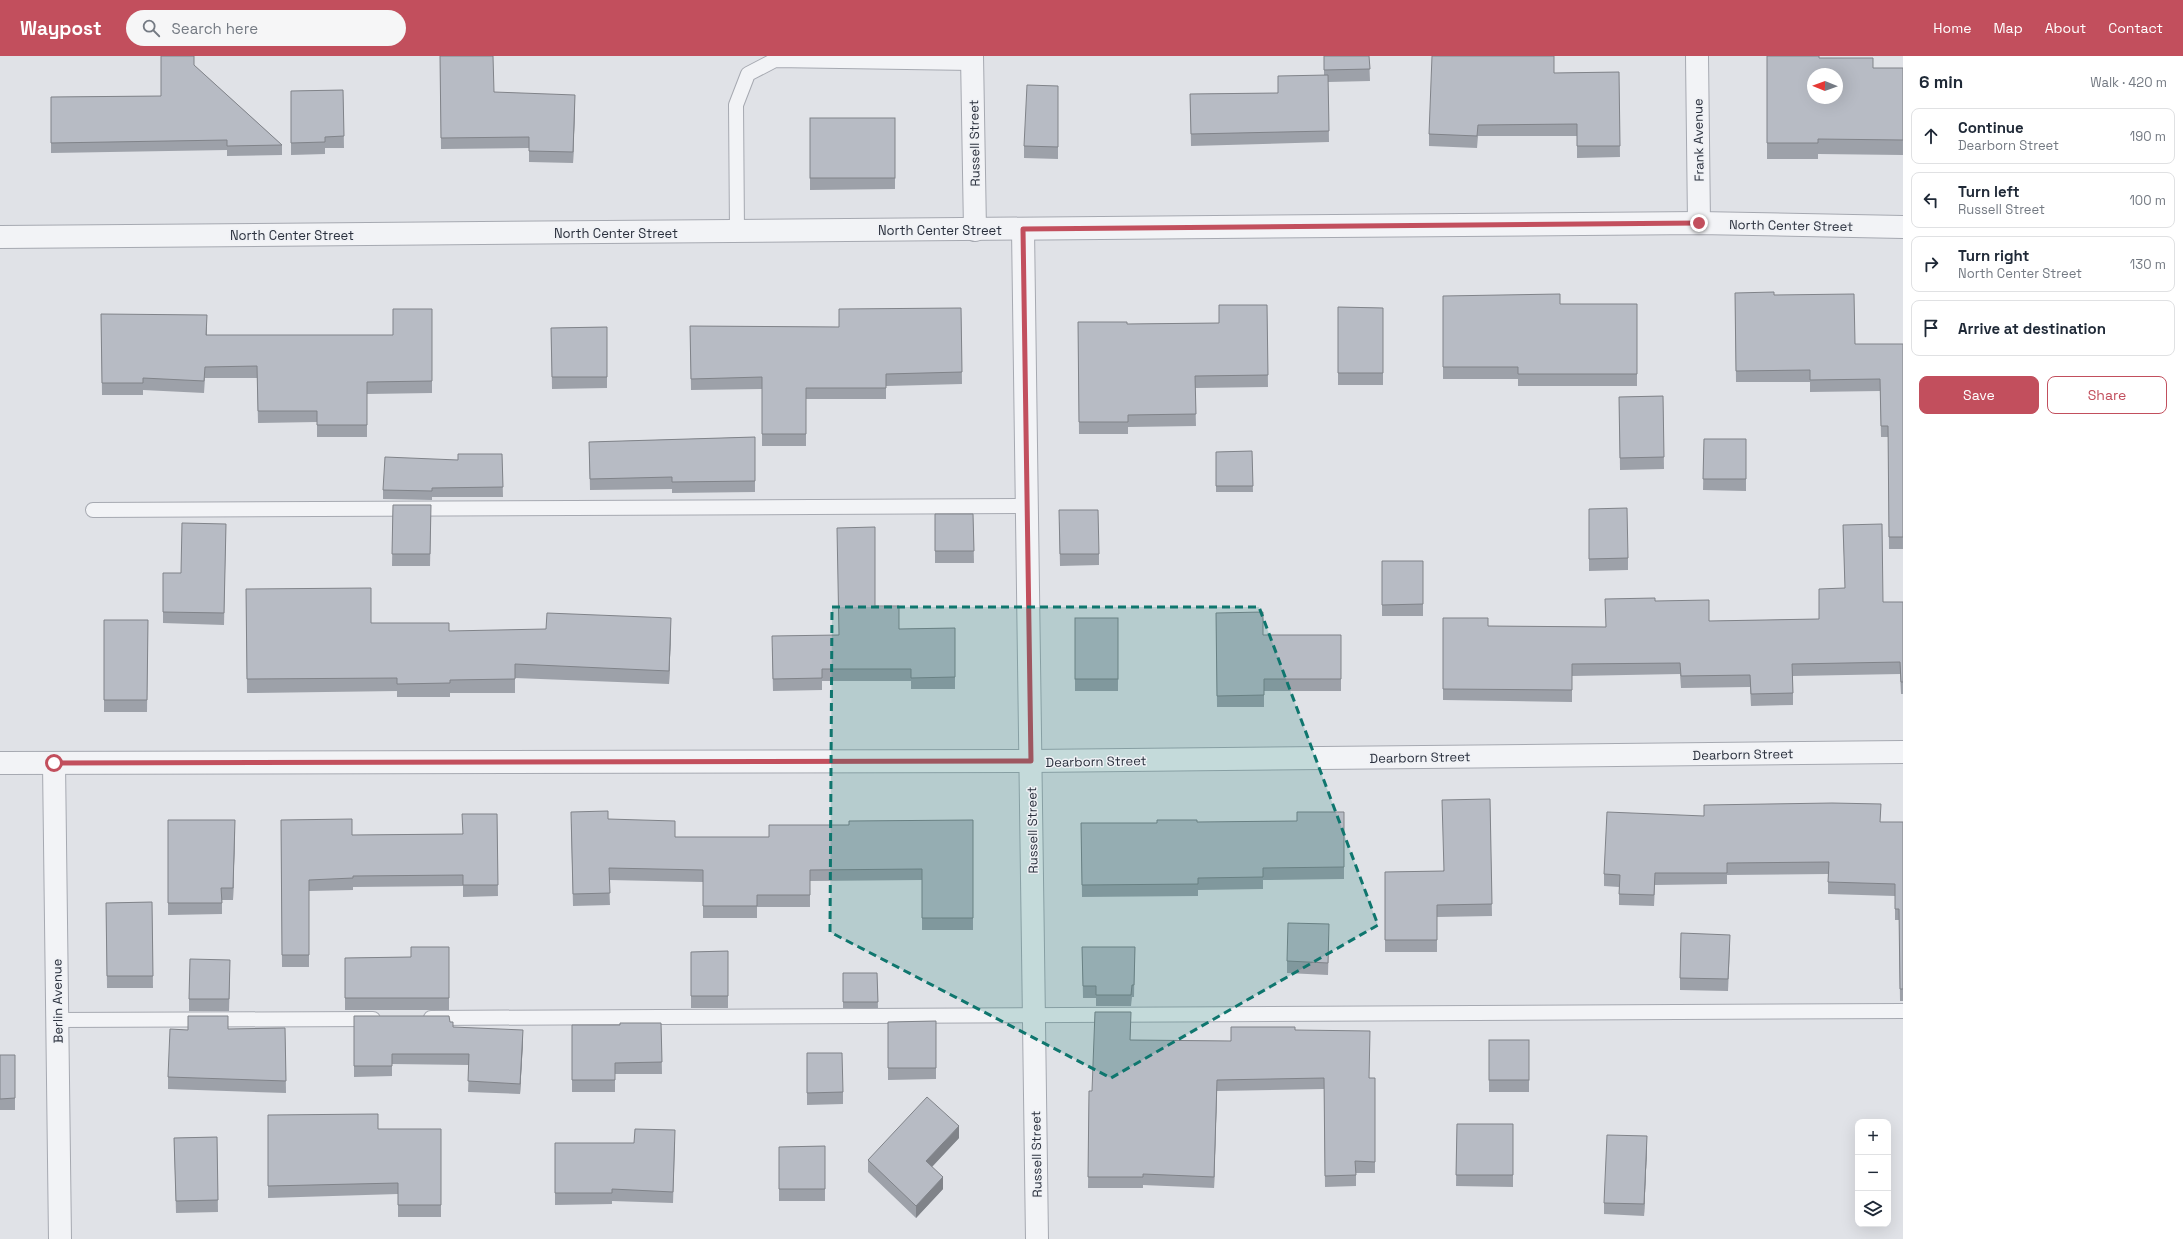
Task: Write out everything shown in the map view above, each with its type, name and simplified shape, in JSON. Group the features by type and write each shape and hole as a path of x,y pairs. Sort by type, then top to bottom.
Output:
{"street":[{"name":"Frank Avenue","path":"1697,56 1699,223"},
{"name":"Russell Street","path":"972,59 975,230"},
{"name":"North Center Street","path":"0,237 1699,223 1903,227"},
{"name":"Russell Street","path":"1023,229 1037,1239"},
{"name":"Dearborn Street","path":"0,763 1031,761 1903,752"},
{"name":"Berlin Avenue","path":"54,763 60,1239"}],"lane":[{"path":"737,232 736,105 748,74 775,60 972,59"},
{"path":"93,510 1027,506"},
{"path":"415,1018 1903,1011"},
{"path":"57,1020 383,1018"}],"highlighted area":[{"path":"832,607 1259,607 1378,925 1111,1078 830,932"}],"building":[{"path":"161,56 194,56 194,65 282,145 227,146 227,140 51,143 51,97 161,96"},
{"path":"440,56 493,56 494,92 575,95 573,152 529,151 529,137 441,138"},
{"path":"1324,56 1369,56 1370,69 1324,70"},
{"path":"1432,56 1554,56 1554,73 1619,72 1620,146 1577,146 1577,124 1478,125 1477,136 1429,134"},
{"path":"1767,56 1873,58 1873,68 1903,68 1903,140 1818,139 1818,143 1767,143"},
{"path":"1328,75 1329,131 1191,134 1190,94 1278,93 1278,76"},
{"path":"1027,85 1058,86 1058,147 1024,146"},
{"path":"343,90 344,136 325,137 325,142 291,143 291,91"},
{"path":"810,118 895,118 895,178 810,178"},
{"path":"1774,292 1774,295 1854,294 1855,344 1903,344 1903,537 1889,537 1888,426 1881,426 1880,379 1810,380 1810,370 1736,371 1735,293"},
{"path":"1560,294 1560,304 1637,304 1637,374 1518,374 1518,367 1443,367 1443,296"},
{"path":"1219,305 1267,305 1268,375 1195,376 1196,414 1128,415 1128,422 1079,422 1078,322 1127,322 1127,324 1219,323"},
{"path":"1338,307 1383,308 1383,373 1338,373"},
{"path":"961,308 962,372 886,374 886,388 806,388 806,434 762,434 762,377 691,379 690,326 839,327 839,309"},
{"path":"393,309 432,309 432,381 367,382 367,425 317,425 317,411 258,411 257,366 205,367 204,381 143,378 143,383 102,383 101,314 207,315 206,335 393,335"},
{"path":"607,327 607,377 552,377 551,328"},
{"path":"1663,396 1664,457 1620,458 1619,397"},
{"path":"755,437 755,481 672,482 672,477 590,479 589,442"},
{"path":"1704,439 1746,439 1746,479 1703,479"},
{"path":"1252,451 1253,486 1216,486 1216,452"},
{"path":"458,454 502,454 503,487 432,488 432,491 383,490 385,457 458,460"},
{"path":"393,505 431,505 430,554 392,554"},
{"path":"1627,508 1628,558 1589,559 1589,509"},
{"path":"1059,510 1098,510 1099,554 1060,554"},
{"path":"935,514 973,514 974,551 935,551"},
{"path":"182,523 226,524 224,613 163,612 163,573 181,573"},
{"path":"1882,524 1883,602 1903,602 1903,682 1901,682 1900,662 1792,664 1793,693 1751,694 1750,675 1681,676 1680,663 1572,664 1572,690 1443,689 1443,618 1488,618 1488,626 1606,627 1605,599 1655,598 1655,601 1709,600 1709,621 1819,619 1819,589 1845,588 1843,525"},
{"path":"875,527 875,606 899,606 899,629 955,628 955,677 911,678 911,669 822,669 822,678 773,679 772,636 839,635 837,528"},
{"path":"1382,561 1423,561 1423,604 1382,605"},
{"path":"371,588 371,623 449,623 449,631 546,629 547,613 671,618 669,671 515,664 515,679 450,680 450,683 397,684 397,678 247,679 246,589"},
{"path":"1263,612 1263,635 1341,635 1341,679 1264,679 1264,695 1217,696 1216,613"},
{"path":"1075,618 1118,618 1118,679 1075,679"},
{"path":"104,620 148,620 147,700 104,700"},
{"path":"1490,799 1492,904 1437,905 1437,940 1385,940 1385,872 1444,871 1442,800"},
{"path":"1832,803 1881,804 1880,822 1903,822 1903,989 1900,989 1899,909 1895,909 1895,884 1828,882 1829,862 1727,863 1727,873 1655,873 1654,895 1619,894 1620,875 1604,874 1607,812 1704,816 1704,805"},
{"path":"608,811 608,819 675,821 675,837 769,837 769,825 849,825 849,821 973,820 973,918 922,918 922,869 810,870 810,895 757,895 757,906 703,906 703,870 609,868 610,893 573,894 571,812"},
{"path":"1297,812 1344,812 1344,867 1263,868 1263,877 1198,878 1198,884 1082,885 1081,823 1157,823 1157,820 1197,820 1197,822 1297,821"},
{"path":"462,814 497,814 498,885 463,885 463,875 353,876 353,878 309,880 309,955 282,955 281,820 352,819 352,835 463,834"},
{"path":"168,820 235,820 233,888 221,888 222,903 168,903"},
{"path":"152,902 153,976 107,976 106,903"},
{"path":"1288,923 1329,924 1328,963 1287,961"},
{"path":"1681,933 1730,935 1728,979 1680,978"},
{"path":"411,947 449,947 449,998 345,998 345,958 411,957"},
{"path":"1082,947 1135,947 1134,985 1132,985 1131,995 1096,995 1096,986 1083,986"},
{"path":"728,951 728,996 691,996 691,952"},
{"path":"190,959 230,960 229,999 189,999"},
{"path":"843,973 877,973 878,1002 843,1002"},
{"path":"1095,1012 1131,1012 1130,1040 1231,1041 1231,1027 1295,1027 1295,1030 1370,1031 1369,1078 1375,1078 1375,1162 1355,1161 1356,1175 1325,1176 1324,1078 1217,1080 1214,1177 1143,1174 1143,1177 1088,1177 1089,1091 1092,1091"},
{"path":"188,1016 228,1016 228,1029 285,1028 286,1081 168,1077 170,1029 188,1030"},
{"path":"354,1016 449,1016 450,1022 453,1022 453,1027 523,1030 520,1084 468,1081 469,1054 392,1054 392,1066 354,1066"},
{"path":"936,1021 936,1068 888,1068 888,1022"},
{"path":"620,1023 661,1023 662,1062 615,1063 615,1080 572,1080 572,1025 620,1025"},
{"path":"1489,1040 1529,1040 1529,1080 1489,1080"},
{"path":"807,1053 842,1053 843,1092 807,1093"},
{"path":"0,1055 15,1055 15,1098 0,1099"},
{"path":"927,1097 959,1126 926,1161 943,1177 916,1206 868,1160"},
{"path":"378,1114 378,1129 441,1129 441,1205 398,1205 398,1183 268,1186 268,1115"},
{"path":"1457,1124 1513,1124 1513,1175 1456,1175"},
{"path":"635,1129 675,1130 673,1192 612,1189 612,1193 555,1193 555,1143 634,1143"},
{"path":"1607,1135 1647,1136 1644,1204 1604,1203"},
{"path":"217,1137 218,1200 176,1201 174,1138"},
{"path":"825,1146 825,1189 779,1189 779,1147"}],"route":[{"path":"54,763 1031,761 1023,229 1699,223"}]}
